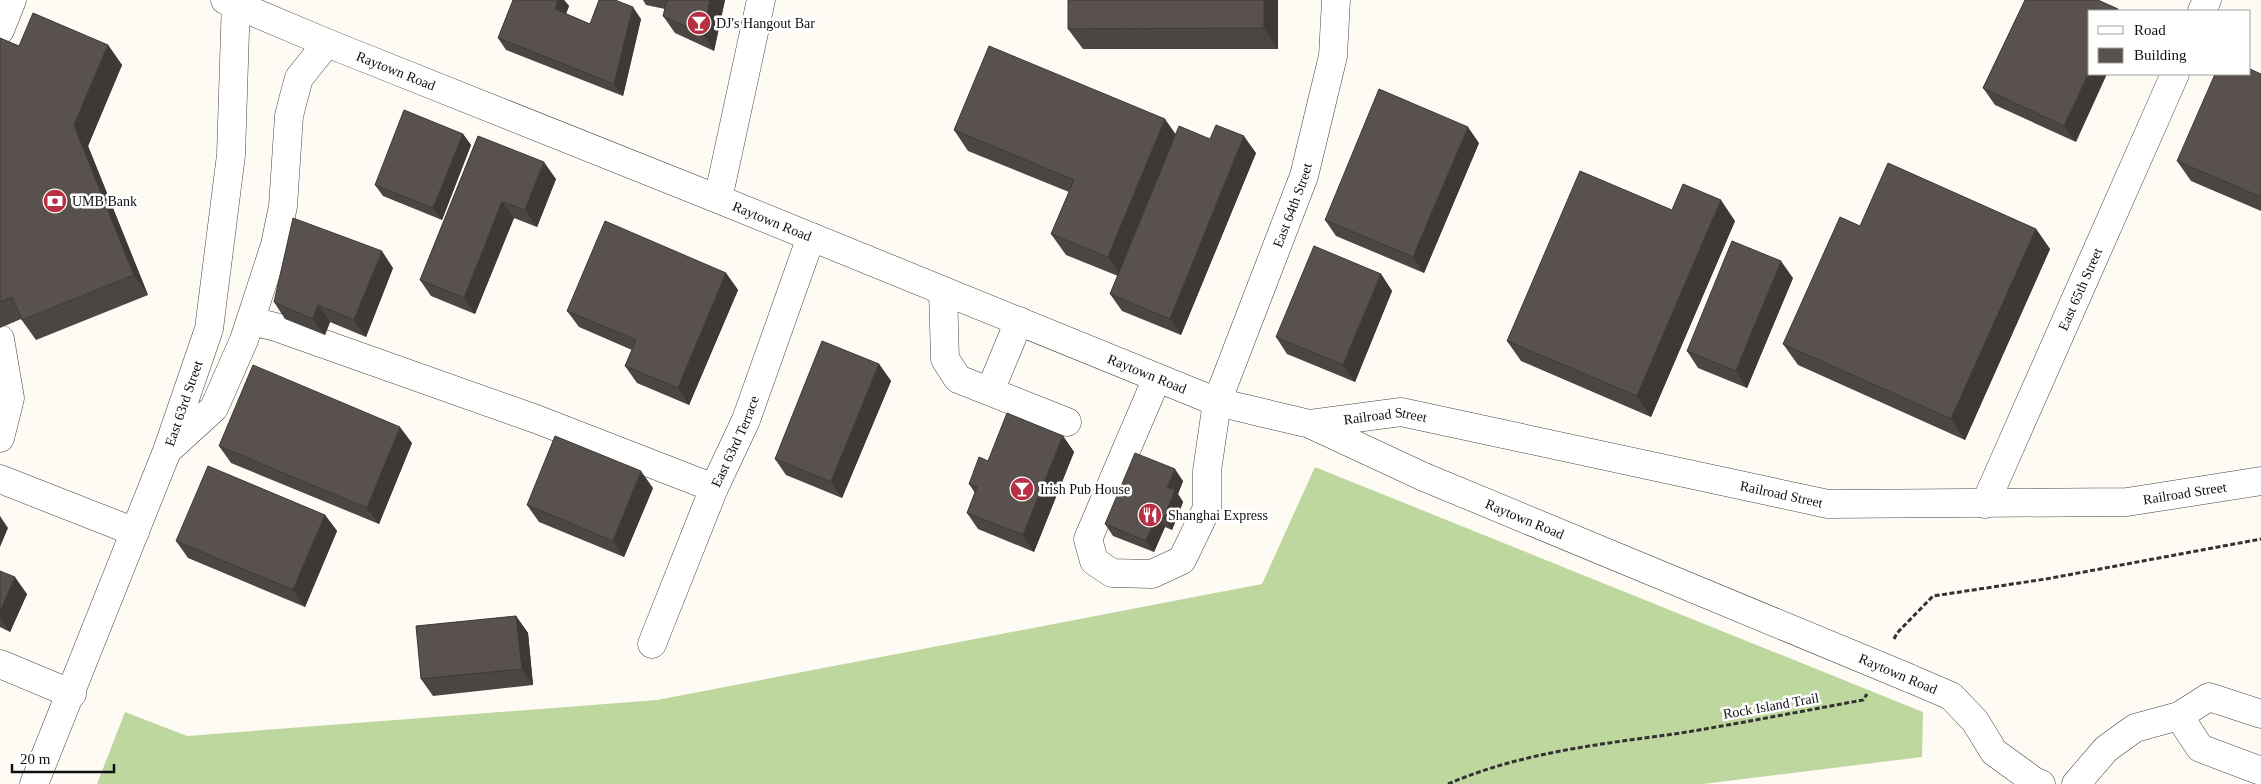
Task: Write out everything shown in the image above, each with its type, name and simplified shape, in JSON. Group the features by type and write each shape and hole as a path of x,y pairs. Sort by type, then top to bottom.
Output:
{"street":[{"path":"0,30 12,0"},
{"path":"718,199 761,0"},
{"name":"East 64th Street","path":"1157,378 1088,539 1094,561 1112,573 1152,574 1182,560 1207,508 1208,470 1217,402 1304,176 1333,56 1336,0"},
{"name":"Raytown Road","path":"232,1 327,43 718,199 1217,402 1310,424 1424,477 1909,678 1950,696 1975,721 1994,752 2041,784"},
{"name":"East 63rd Street","path":"34,784 72,694 167,451 208,329 231,155 232,1"},
{"path":"167,451 214,408 251,322 276,245 284,206 289,116 293,100 299,78 327,43"},
{"name":"East 65th Street","path":"1986,504 2175,75"},
{"name":"East 63rd Terrace","path":"652,644 714,488 746,420 811,237"},
{"path":"943,291 945,359 958,379 990,390 1067,422"},
{"path":"990,390 1019,321"},
{"path":"251,322 276,327 526,416 714,488"},
{"path":"0,339 10,398 0,438"},
{"name":"Railroad Street","path":"1310,424 1401,412 1828,504 2127,502 2261,481"},
{"path":"0,479 135,532"},
{"path":"0,664 72,694"},
{"path":"2076,784 2106,749 2135,728 2179,716 2209,696 2261,714"},
{"path":"2179,716 2200,748 2261,771"}],"path":[{"path":"1893,640 1897,632 1933,596 2046,579 2261,539"},
{"name":"Rock Island Trail","path":"1448,784 1476,772 1540,754 1716,727 1864,700 1871,687"}],"green space":[{"path":"1315,467 1923,712 1922,757 1703,784 97,784 125,712 187,736 657,700 1262,584"}],"building":[{"path":"513,0 558,0 555,9 590,24 599,0 615,0 633,7 614,84 498,38"},
{"path":"667,0 710,0 703,34 663,16"},
{"path":"1068,0 1264,0 1264,28 1068,29"},
{"path":"2025,0 2098,0 2118,9 2088,10 2088,74 2064,126 1983,88"},
{"name":"UMB Bank","path":"33,13 108,45 74,125 134,275 22,320 12,297 0,302 0,38 19,46"},
{"path":"989,46 1165,119 1108,257 1051,234 1074,180 954,130"},
{"path":"2251,69 2261,74 2261,197 2177,161 2215,75 2251,75"},
{"path":"1379,89 1468,127 1413,257 1325,220"},
{"path":"404,110 463,134 433,208 375,185"},
{"path":"1216,125 1244,136 1170,319 1110,294 1179,126 1210,139"},
{"path":"478,136 544,162 525,210 502,202 464,298 420,280"},
{"path":"1888,163 2036,229 1951,419 1783,344 1840,217 1860,226"},
{"path":"1580,171 1672,210 1683,184 1721,200 1637,396 1507,341"},
{"path":"293,218 382,251 354,320 318,305 313,319 274,302"},
{"path":"605,221 726,273 678,388 625,366 636,340 567,311"},
{"path":"1732,241 1781,261 1736,371 1687,351"},
{"path":"1314,246 1381,274 1343,365 1276,337"},
{"path":"822,341 879,364 831,482 775,459"},
{"path":"253,365 400,427 367,508 219,446"},
{"name":"Irish Pub House","path":"1007,413 1063,436 1023,535 967,513 977,487 969,484 979,457 988,461"},
{"path":"555,436 641,471 613,541 527,505"},
{"name":"Shanghai Express","path":"1135,453 1175,469 1167,487 1175,490 1164,518 1157,515 1146,541 1105,524"},
{"path":"208,466 325,515 293,590 176,541"},
{"path":"0,571 15,577 0,612"},
{"path":"516,616 522,669 421,679 416,626"}],"place":[{"name":"DJ's Hangout Bar","path":"699,23"},
{"name":"UMB Bank","path":"55,201"},
{"name":"Irish Pub House","path":"1022,489"},
{"name":"Shanghai Express","path":"1150,515"}]}
